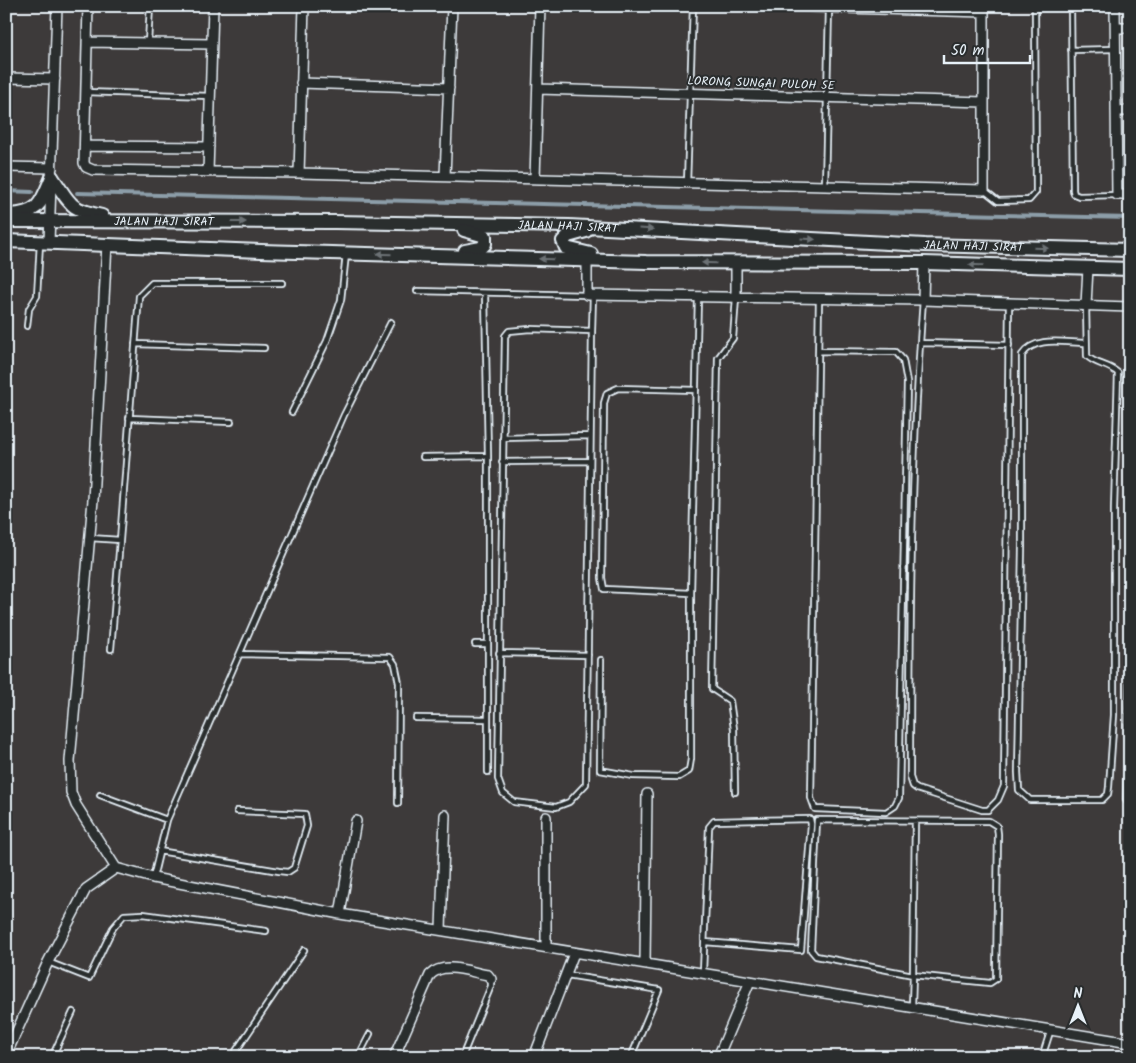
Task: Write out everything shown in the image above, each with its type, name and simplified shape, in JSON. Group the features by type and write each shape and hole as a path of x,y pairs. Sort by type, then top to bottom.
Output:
{"main road":[{"path":"6,215 34,210 42,202 52,173"},
{"path":"52,173 68,204 82,212 108,217 176,222"},
{"name":"JALAN HAJI SIRAT","path":"6,221 414,223 620,228 925,245 1130,250"},
{"path":"414,223 477,232 485,236 486,240 481,248 470,251 418,255"},
{"path":"620,228 576,232 568,236 563,242 566,248 578,252 646,262"},
{"name":"JALAN HAJI SIRAT","path":"6,241 646,262 924,263 1130,269"}],"street":[{"path":"45,242 50,222 57,6"},
{"path":"88,6 84,163 86,167 93,170 299,172 984,190 984,9 772,6"},
{"path":"208,172 213,6"},
{"path":"299,172 304,6"},
{"path":"445,176 452,6"},
{"path":"536,179 540,6"},
{"path":"1115,6 1117,195 1130,195"},
{"path":"1116,28 1130,28"},
{"path":"87,42 212,44"},
{"path":"6,78 55,79"},
{"path":"301,83 448,88"},
{"name":"LORONG SUNGAI PULOH 5E","path":"538,88 984,102"},
{"path":"1116,111 1130,111"},
{"path":"84,146 209,147"},
{"path":"6,167 52,173"},
{"path":"107,244 90,538 70,761 71,792 76,805 116,868 153,878 340,914 1130,1042"},
{"path":"587,260 590,295 923,300 1130,306"},
{"path":"736,263 736,298"},
{"path":"923,300 924,263"},
{"path":"1086,305 1088,268"},
{"path":"645,963 647,794"},
{"path":"441,929 445,815"},
{"path":"546,817 546,946"},
{"path":"340,914 356,822"},
{"path":"6,1055 48,962 86,889 116,868"},
{"path":"534,1057 574,953"},
{"path":"394,1057 430,975 437,968 446,967 488,975 491,979"},
{"path":"719,1056 750,981"}],"lane":[{"path":"148,43 150,6"},
{"path":"687,183 693,6"},
{"path":"984,190 998,201 1028,200 1036,192 1035,6"},
{"path":"1071,6 1073,190 1074,194 1079,196 1117,195"},
{"path":"825,186 829,8"},
{"path":"1071,50 1115,50"},
{"path":"85,92 210,96"},
{"path":"28,326 29,309 37,296 45,242"},
{"path":"292,412 327,342 341,300 346,253"},
{"path":"111,648 139,296 152,283 282,283"},
{"path":"416,291 590,295 592,331 586,784 569,802 556,807 514,802 503,794 498,779 498,654 505,336 509,331 530,329 592,331"},
{"path":"486,293 488,772"},
{"path":"600,660 600,770 634,776 679,777 689,771 691,759 691,592 698,298"},
{"path":"735,792 734,729 730,700 712,689 718,358 733,338 736,298"},
{"path":"819,299 811,798 815,809 886,812 895,806 899,798 907,382 902,360 896,352 819,351"},
{"path":"923,300 910,634 910,776 913,786 917,789 982,810 988,810 998,800 1004,786 1009,303"},
{"path":"1086,305 1087,356 1094,362 1111,366 1118,373 1114,508 1114,715 1110,787 1108,794 1102,800 1030,800 1019,790 1018,772 1022,548 1022,355 1027,347 1035,342 1086,343"},
{"path":"153,878 168,820 344,415 391,322"},
{"path":"920,343 1009,344"},
{"path":"135,344 264,348"},
{"path":"691,592 604,589 602,578 604,403 607,394 618,388 696,390"},
{"path":"129,418 231,422"},
{"path":"503,438 590,436"},
{"path":"423,457 488,456"},
{"path":"502,462 590,461"},
{"path":"90,538 120,540"},
{"path":"475,644 487,644"},
{"path":"240,654 390,657 395,664 399,683 398,803"},
{"path":"498,654 588,655"},
{"path":"1130,664 1126,799 1130,806"},
{"path":"416,718 487,719"},
{"path":"100,795 168,820"},
{"path":"159,851 279,871 288,872 294,868 307,826 308,818 305,814 237,811"},
{"path":"703,972 708,827 714,822 810,819 801,950 705,942"},
{"path":"818,820 989,821 997,826 998,973 996,979 990,983 913,975 816,956 811,950 818,820"},
{"path":"912,1006 915,821"},
{"path":"48,962 89,978 113,928 124,915 142,914 266,931"},
{"path":"236,1057 236,1051 304,950"},
{"path":"567,975 659,990 631,1057"},
{"path":"462,1057 491,986 491,979"},
{"path":"52,1057 73,1012"},
{"path":"1042,1057 1051,1029"},
{"path":"358,1057 370,1034"}],"waterway":[{"path":"6,191 32,192"},
{"path":"77,193 1130,218"}]}
